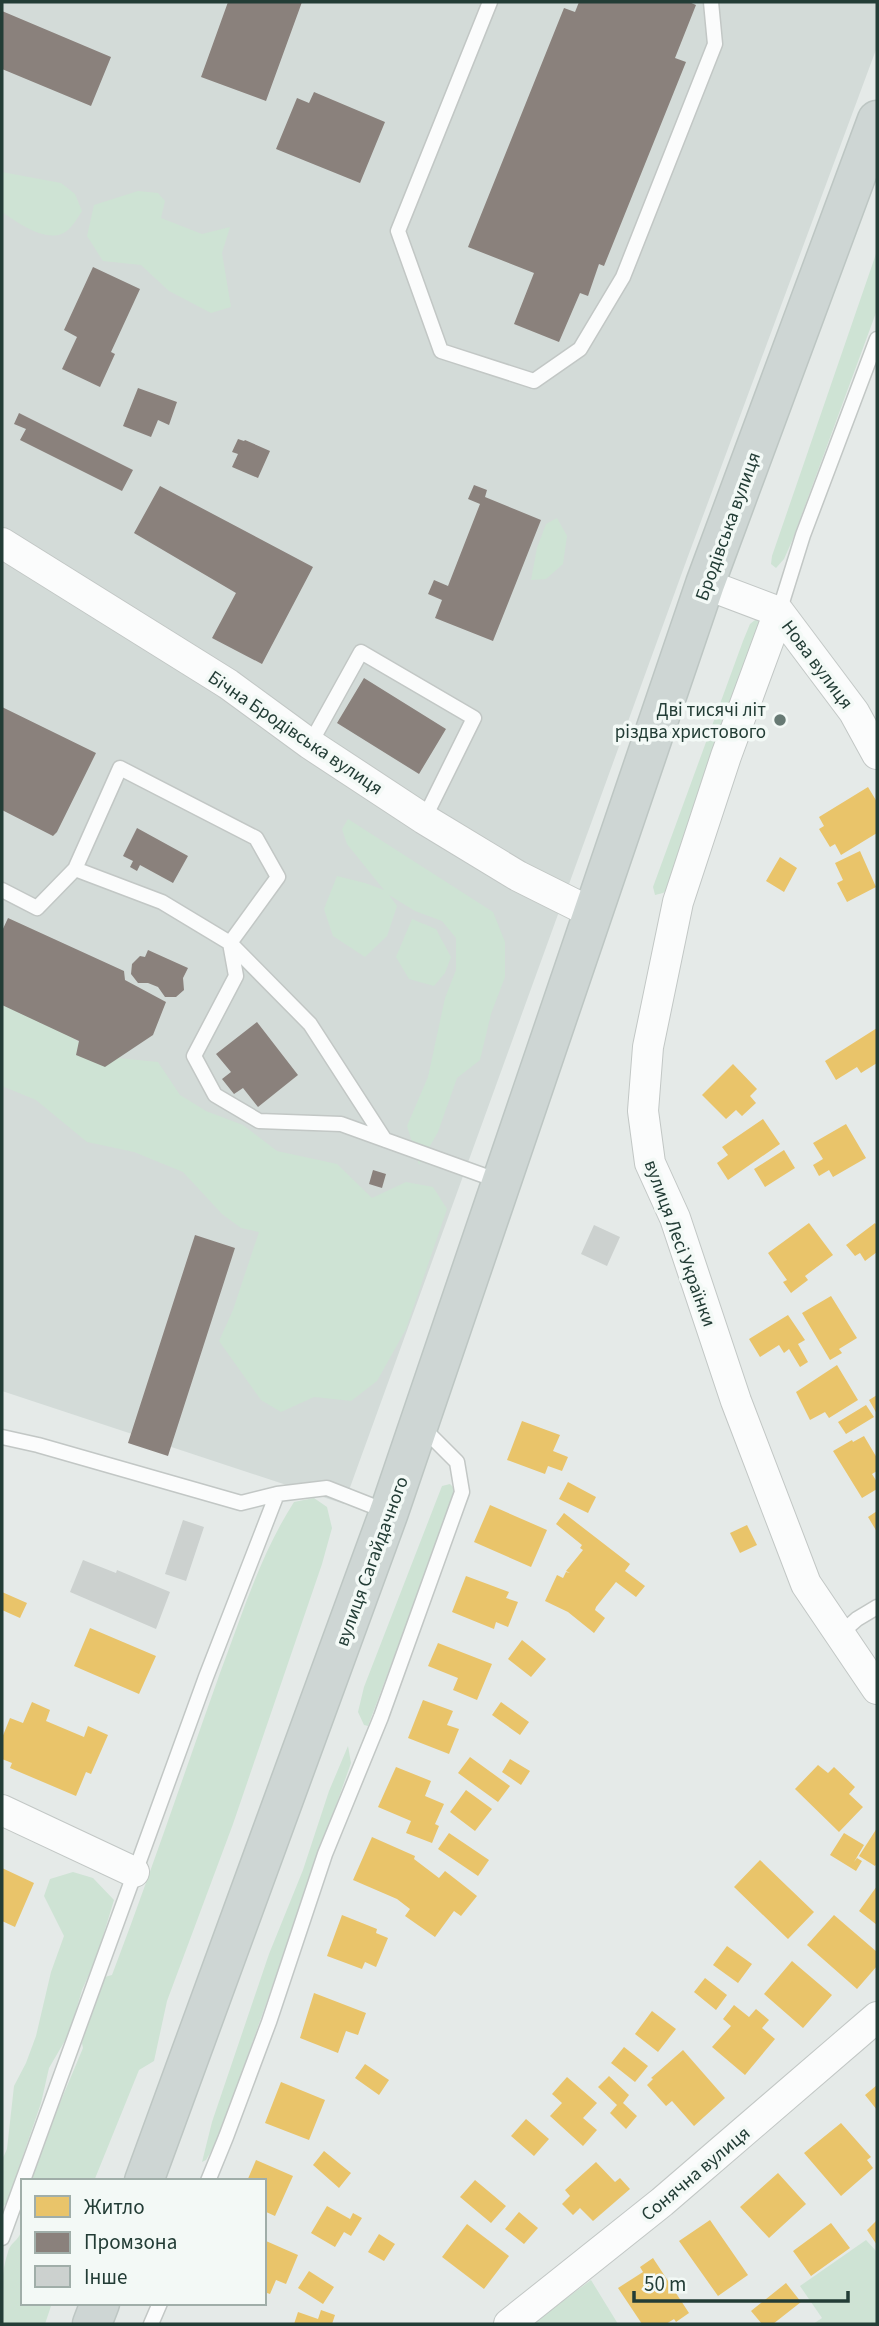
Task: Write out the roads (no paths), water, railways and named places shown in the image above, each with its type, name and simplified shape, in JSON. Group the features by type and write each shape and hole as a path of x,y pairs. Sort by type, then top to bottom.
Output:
{"main road":[{"name":"Бродівська вулиця","path":"590,925 705,584 877,120"},
{"name":"вулиця Сагайдачного","path":"145,2179 389,1512 590,925"},
{"path":"92,2324 99,2305"}],"street":[{"name":"Бічна Бродівська вулиця","path":"2,543 228,684 310,744 590,925"},
{"path":"705,584 779,612"},
{"name":"Нова вулиця","path":"779,612 854,712 877,754"},
{"name":"вулиця Лесі Українки","path":"779,612 726,756 678,902 648,1047 643,1111 650,1163 675,1218 736,1401 806,1584 877,1689"},
{"path":"2,1810 134,1872"},
{"name":"Сонячна вулиця","path":"509,2324 662,2202 877,2017"}],"lane":[{"path":"491,2 398,232 441,351 534,381 580,349 623,277 715,44 711,2"},
{"path":"779,612 803,536 877,339"},
{"path":"310,744 362,652 474,718 424,819"},
{"path":"2,890 37,908 75,869 120,768 257,838 278,877 230,943 236,976 194,1056 215,1094 260,1121 341,1124 500,1182"},
{"path":"75,869 162,902 230,943 310,1024 385,1140"},
{"path":"209,2179 269,2022 325,1854 381,1717 462,1492 457,1462 420,1424"},
{"path":"2,1437 241,1503 277,1494 327,1488 389,1512"},
{"path":"23,2179 206,1677 277,1494"},
{"path":"840,1634 877,1607"},
{"path":"2,2238 21,2185"},
{"path":"151,2324 158,2305"}],"place":[{"name":"Дві тисячі літ різдва христового","path":"780,720"}]}
